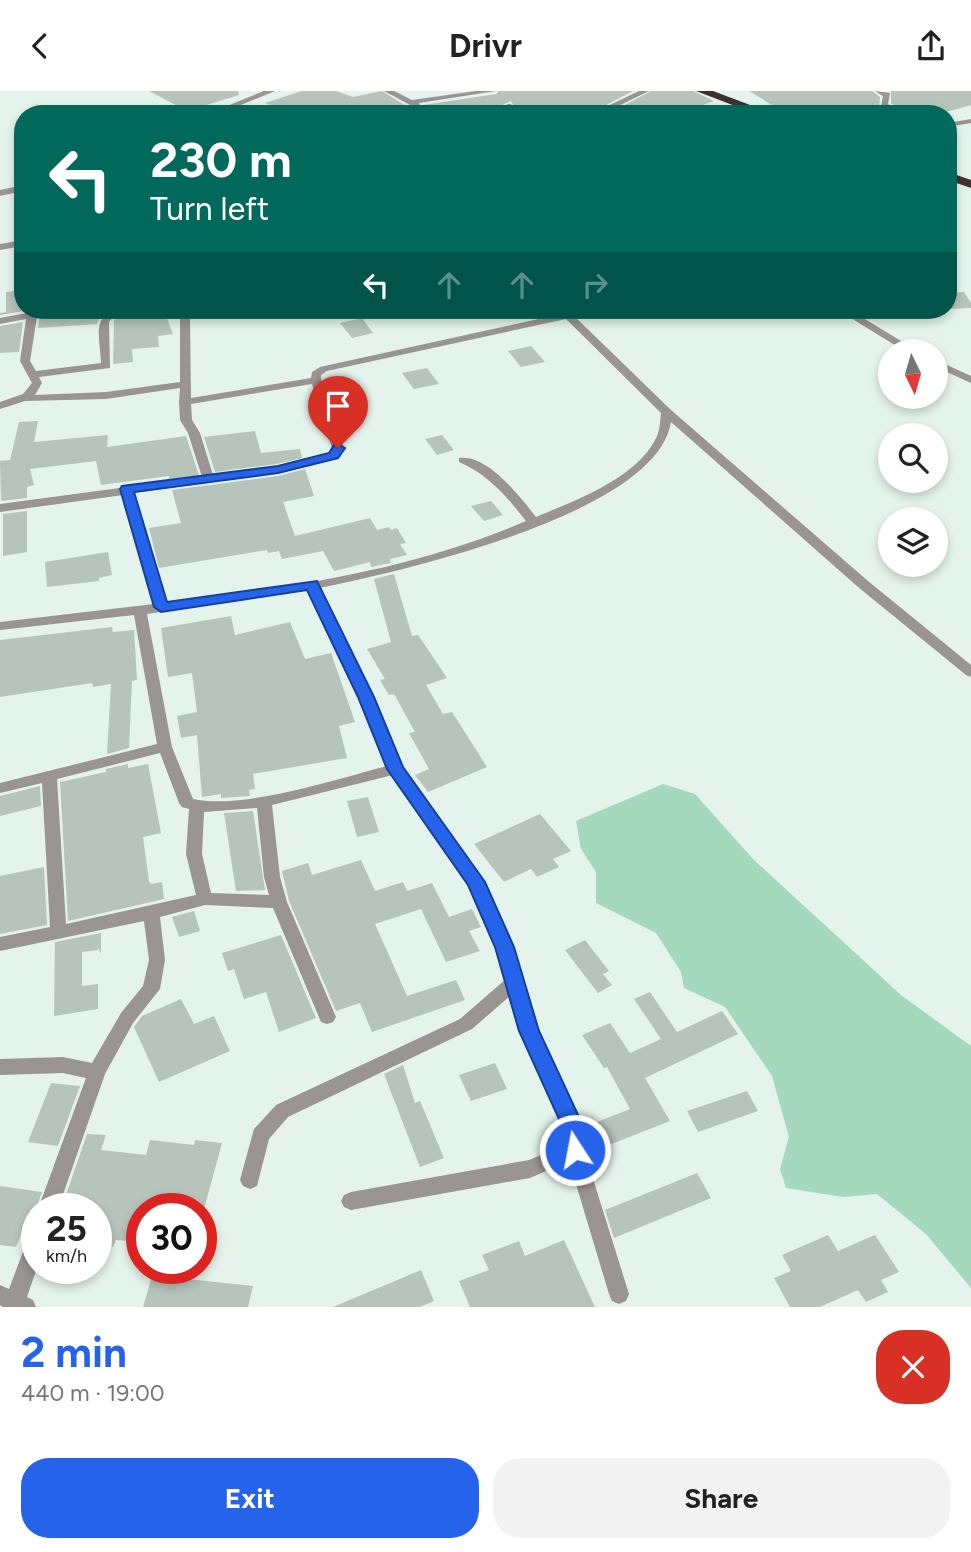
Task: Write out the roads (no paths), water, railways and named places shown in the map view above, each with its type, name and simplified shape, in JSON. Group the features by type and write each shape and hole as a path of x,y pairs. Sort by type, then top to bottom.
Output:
{"highway":[{"path":"702,91 742,105"}],"street":[{"path":"234,105 271,91"},
{"path":"388,91 415,105"},
{"path":"428,105 492,91"},
{"path":"615,105 645,91"},
{"path":"879,91 887,95 884,105"},
{"path":"0,193 14,190"},
{"path":"0,406 24,398 35,390 37,383 25,361 31,319"},
{"path":"32,375 106,366 106,319"},
{"path":"185,319 186,420 194,433 208,478"},
{"path":"0,508 278,470 334,455 338,448 332,436 316,374 324,369 540,319"},
{"path":"572,319 667,412 863,584 971,673"},
{"path":"859,319 892,339"},
{"path":"948,369 971,380"},
{"path":"184,402 316,380"},
{"path":"24,398 63,399 139,394 187,384"},
{"path":"0,626 140,610 312,584 400,569 444,556 534,523 603,491 638,467 663,436 667,412"},
{"path":"463,460 480,466 498,478 534,523"},
{"path":"127,489 161,607"},
{"path":"312,584 366,697 396,769 476,882 505,947 513,983 529,1031 570,1119 575,1150 618,1294"},
{"path":"140,610 165,747 187,803 198,808 264,801 396,769"},
{"path":"0,787 165,747"},
{"path":"49,776 58,930"},
{"path":"264,801 272,877 279,902 327,1017"},
{"path":"198,808 193,842 194,871 205,899"},
{"path":"0,944 205,899 279,902"},
{"path":"54,1193 97,1072 127,1018 151,989 157,960 151,913"},
{"path":"250,1180 261,1135 282,1111 466,1024 513,983"},
{"path":"0,1067 63,1065 97,1072"},
{"path":"351,1201 530,1169 575,1150"},
{"path":"13,1301 21,1281"}]}
